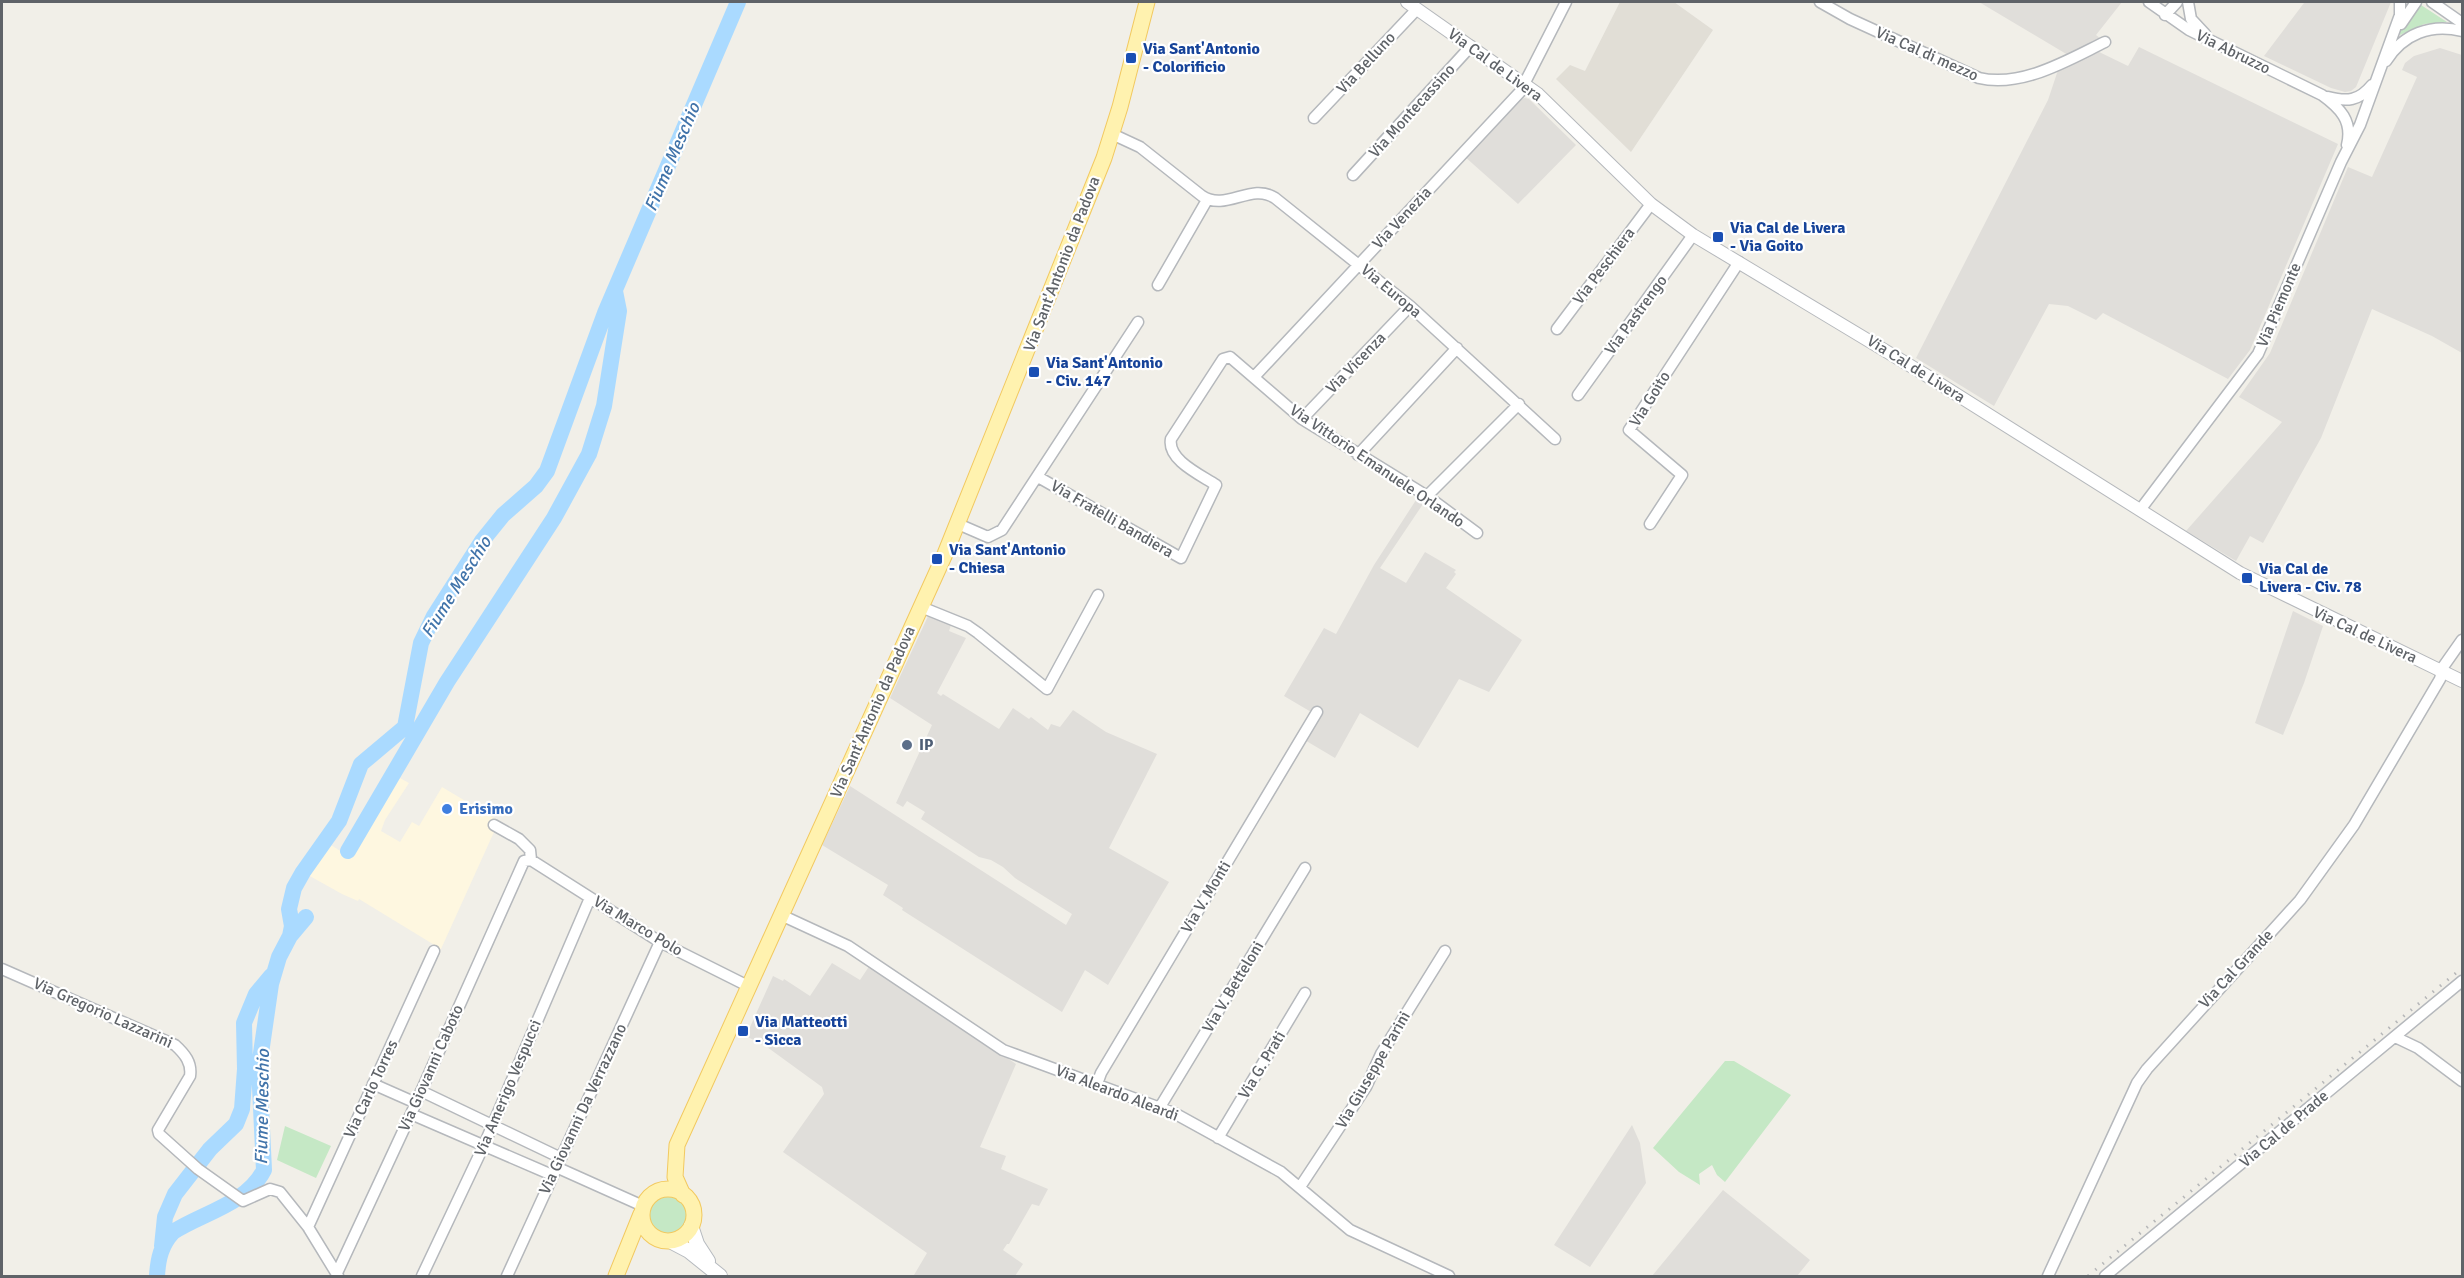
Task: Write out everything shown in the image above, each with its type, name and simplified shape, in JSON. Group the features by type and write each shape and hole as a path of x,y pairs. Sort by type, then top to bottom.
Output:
{"main road":[{"name":"Via Sant'Antonio da Padova","path":"655,1192 663,1183 675,1148 958,524 1112,134 1148,2"},
{"path":"675,1148 675,1177 683,1195"},
{"path":"618,1271 642,1210 655,1192 671,1189 683,1195 691,1203 692,1226 697,1244 720,1276 689,1251 646,1230 642,1210"},
{"path":"618,1271 640,1248 683,1236 692,1226"}],"street":[{"name":"Via Venezia","path":"1254,377 1520,92 1566,2"},
{"name":"Via Cal di mezzo","path":"1820,2 1850,19 1979,78 1991,81 2004,81 2026,76 2105,42"},
{"name":"Via Abruzzo","path":"2149,2 2189,30 2322,95 2340,109 2348,124 2348,141 2341,162"},
{"path":"2165,15 2176,2"},
{"path":"2187,2 2188,12 2195,25 2218,44"},
{"name":"Via Piemonte","path":"2140,510 2258,354 2341,162 2360,125 2400,15 2400,2"},
{"name":"Via Piemonte","path":"2389,42 2415,2"},
{"path":"2432,2 2463,22"},
{"name":"Via Cal de Livera","path":"1412,5 1538,94 1650,204 1693,235 1905,362 2220,561 2272,591 2463,681"},
{"name":"Via Belluno","path":"1314,118 1412,5"},
{"name":"Via Piemonte","path":"2375,79 2392,51 2413,35 2437,28 2463,31"},
{"name":"Via Montecassino","path":"1353,176 1471,46"},
{"name":"Via Abruzzo","path":"2322,95 2348,101 2361,95 2375,79"},
{"path":"1112,134 1140,147 1207,200 1158,285"},
{"name":"Via Europa","path":"1207,200 1217,203 1257,192 1269,194 1410,306 1555,439"},
{"name":"Via Peschiera","path":"1557,329 1650,204"},
{"name":"Via Pastrengo","path":"1578,395 1693,235"},
{"name":"Via Goito","path":"1650,524 1682,475 1629,430 1739,262"},
{"name":"Via Vicenza","path":"1302,419 1410,306"},
{"name":"Via Fratelli Bandiera","path":"958,524 985,537 998,534 1038,477 1138,322"},
{"path":"1358,455 1457,348"},
{"name":"Via Vittorio Emanuele Orlando","path":"1183,553 1216,485 1174,456 1170,445 1171,439 1223,359 1230,357 1302,419 1427,496 1477,533"},
{"path":"1427,496 1519,404"},
{"name":"Via Fratelli Bandiera","path":"1038,477 1181,558 1183,553"},
{"path":"921,607 968,626 1047,689 1098,596"},
{"name":"Via Cal Grande","path":"2048,1276 2138,1083 2168,1043 2300,900 2320,874 2354,825 2430,692 2440,679 2441,671 2463,640"},
{"name":"Via V. Monti","path":"1097,1084 1101,1073 1317,712"},
{"name":"Via Marco Polo","path":"494,825 519,839 530,850 527,860 660,942 748,986"},
{"name":"Via Giovanni Caboto","path":"338,1275 527,860"},
{"name":"Via V. Betteloni","path":"1160,1107 1305,868"},
{"name":"Via Amerigo Vespucci","path":"422,1276 493,1125 590,898"},
{"name":"Via Aleardo Aleardi","path":"781,915 848,946 1002,1050 1160,1107 1281,1172 1350,1230 1449,1276"},
{"name":"Via Giovanni Da Verrazzano","path":"507,1276 660,942"},
{"name":"Via Carlo Torres","path":"308,1227 434,951"},
{"name":"Via Giuseppe Parini","path":"1300,1187 1366,1088 1382,1054 1445,951"},
{"name":"Via Gregorio Lazzarini","path":"2,969 175,1045 183,1052 191,1069 190,1076 158,1130 159,1134 195,1167 243,1201 270,1189 280,1192 308,1227"},
{"name":"Via Cal de Prade","path":"2105,1276 2463,981"},
{"name":"Via G. Prati","path":"1218,1138 1305,993"},
{"path":"2395,1037 2418,1047 2463,1080"},
{"path":"373,1084 416,1103"},
{"path":"421,1091 493,1125 556,1167 642,1210"},
{"path":"411,1114 484,1145 556,1167"},
{"path":"308,1227 338,1275"}],"shaded area":[{"path":"1620,2 1674,2 1713,30 1631,152 1556,79 1570,65 1585,71"},
{"path":"1979,2 2122,2 2096,35 2101,39 2068,55"},
{"path":"2303,2 2391,2 2356,87 2351,91 2345,92 2331,88 2264,56"},
{"path":"2139,47 2338,144 2250,350 2228,379 2103,313 2096,320 2068,306 2049,304 1994,406 1916,358 2048,100 2059,67 2095,50 2128,66"},
{"path":"2440,48 2462,55 2462,353 2432,336 2372,309 2321,438 2263,543 2250,536 2236,561 2186,531 2282,422 2239,397 2270,353 2348,167 2372,177 2417,77 2402,70 2405,63 2414,56"},
{"path":"1521,99 1529,99 1576,145 1518,204 1464,156"},
{"path":"1416,500 1423,504 1380,568 1406,583 1425,552 1456,570 1454,572 1456,574 1446,588 1522,640 1489,692 1459,679 1418,748 1360,713 1335,758 1303,739 1318,716 1284,696 1324,628 1336,634 1374,565"},
{"path":"2293,611 2323,626 2304,683 2283,735 2255,723"},
{"path":"930,612 952,622 949,631 966,638 937,693 941,696 943,694 999,729 1013,708 1029,719 1031,717 1048,730 1051,724 1060,727 1073,710 1106,732 1157,754 1109,848 1169,882 1108,985 1085,970 1062,1012 902,910 903,908 883,895 888,885 822,845 850,786 1066,925 1072,914 1015,878 1003,867 991,860 979,857 921,819 925,812 907,801 903,807 896,803 932,725 890,698"},
{"path":"398,777 409,783 385,820 381,831 400,842 412,822 419,826 442,787 499,821 441,949 359,899 358,901 342,894 308,875 331,845 351,858"},
{"path":"832,963 860,980 870,965 1016,1064 980,1147 1006,1156 1001,1169 1048,1189 1039,1206 1032,1204 1009,1244 1003,1250 1023,1264 1015,1276 914,1275 927,1253 783,1152 824,1094 822,1087 767,1047 746,1036 773,976 783,981 784,979 810,996"},
{"path":"1632,1125 1640,1143 1646,1183 1590,1267 1554,1245"},
{"path":"1723,1190 1810,1260 1797,1276 1652,1276"}],"green space":[{"path":"2421,5 2447,22 2424,24 2400,35 2399,33"},
{"path":"1725,1061 1734,1061 1791,1095 1725,1182 1717,1175 1712,1165 1699,1174 1700,1185 1679,1172 1653,1148"},
{"path":"285,1126 331,1146 316,1178 277,1160"},
{"path":"667,1195 682,1201 688,1216 682,1231 667,1237 652,1231 646,1216 652,1201"}],"waterway":[{"name":"Fiume Meschio","path":"157,1276 161,1252 173,1232 235,1200 256,1182 264,1170 259,1067 271,984 292,926 289,909 294,888 339,821 361,764 405,727 421,643 434,616 482,541 503,515 536,486 547,471 605,313 738,2"},
{"path":"348,851 447,682 554,518 589,454 604,406 619,311 615,291"},
{"path":"290,936 306,917"},
{"path":"162,1246 165,1217 175,1194 210,1149 236,1124 242,1109 245,1069 244,1023 256,994 271,976"}],"railway":[{"path":"2088,1276 2462,968"}],"place":[{"name":"Via Sant'Antonio - Colorificio","path":"1131,58"},
{"name":"Via Cal de Livera - Via Goito","path":"1718,237"},
{"name":"Via Sant'Antonio - Civ. 147","path":"1034,372"},
{"name":"Via Sant'Antonio - Chiesa","path":"937,559"},
{"name":"Via Cal de Livera - Civ. 78","path":"2247,578"},
{"name":"IP","path":"907,745"},
{"name":"Erisimo","path":"447,809"},
{"name":"Via Matteotti - Sicca","path":"743,1031"}]}
